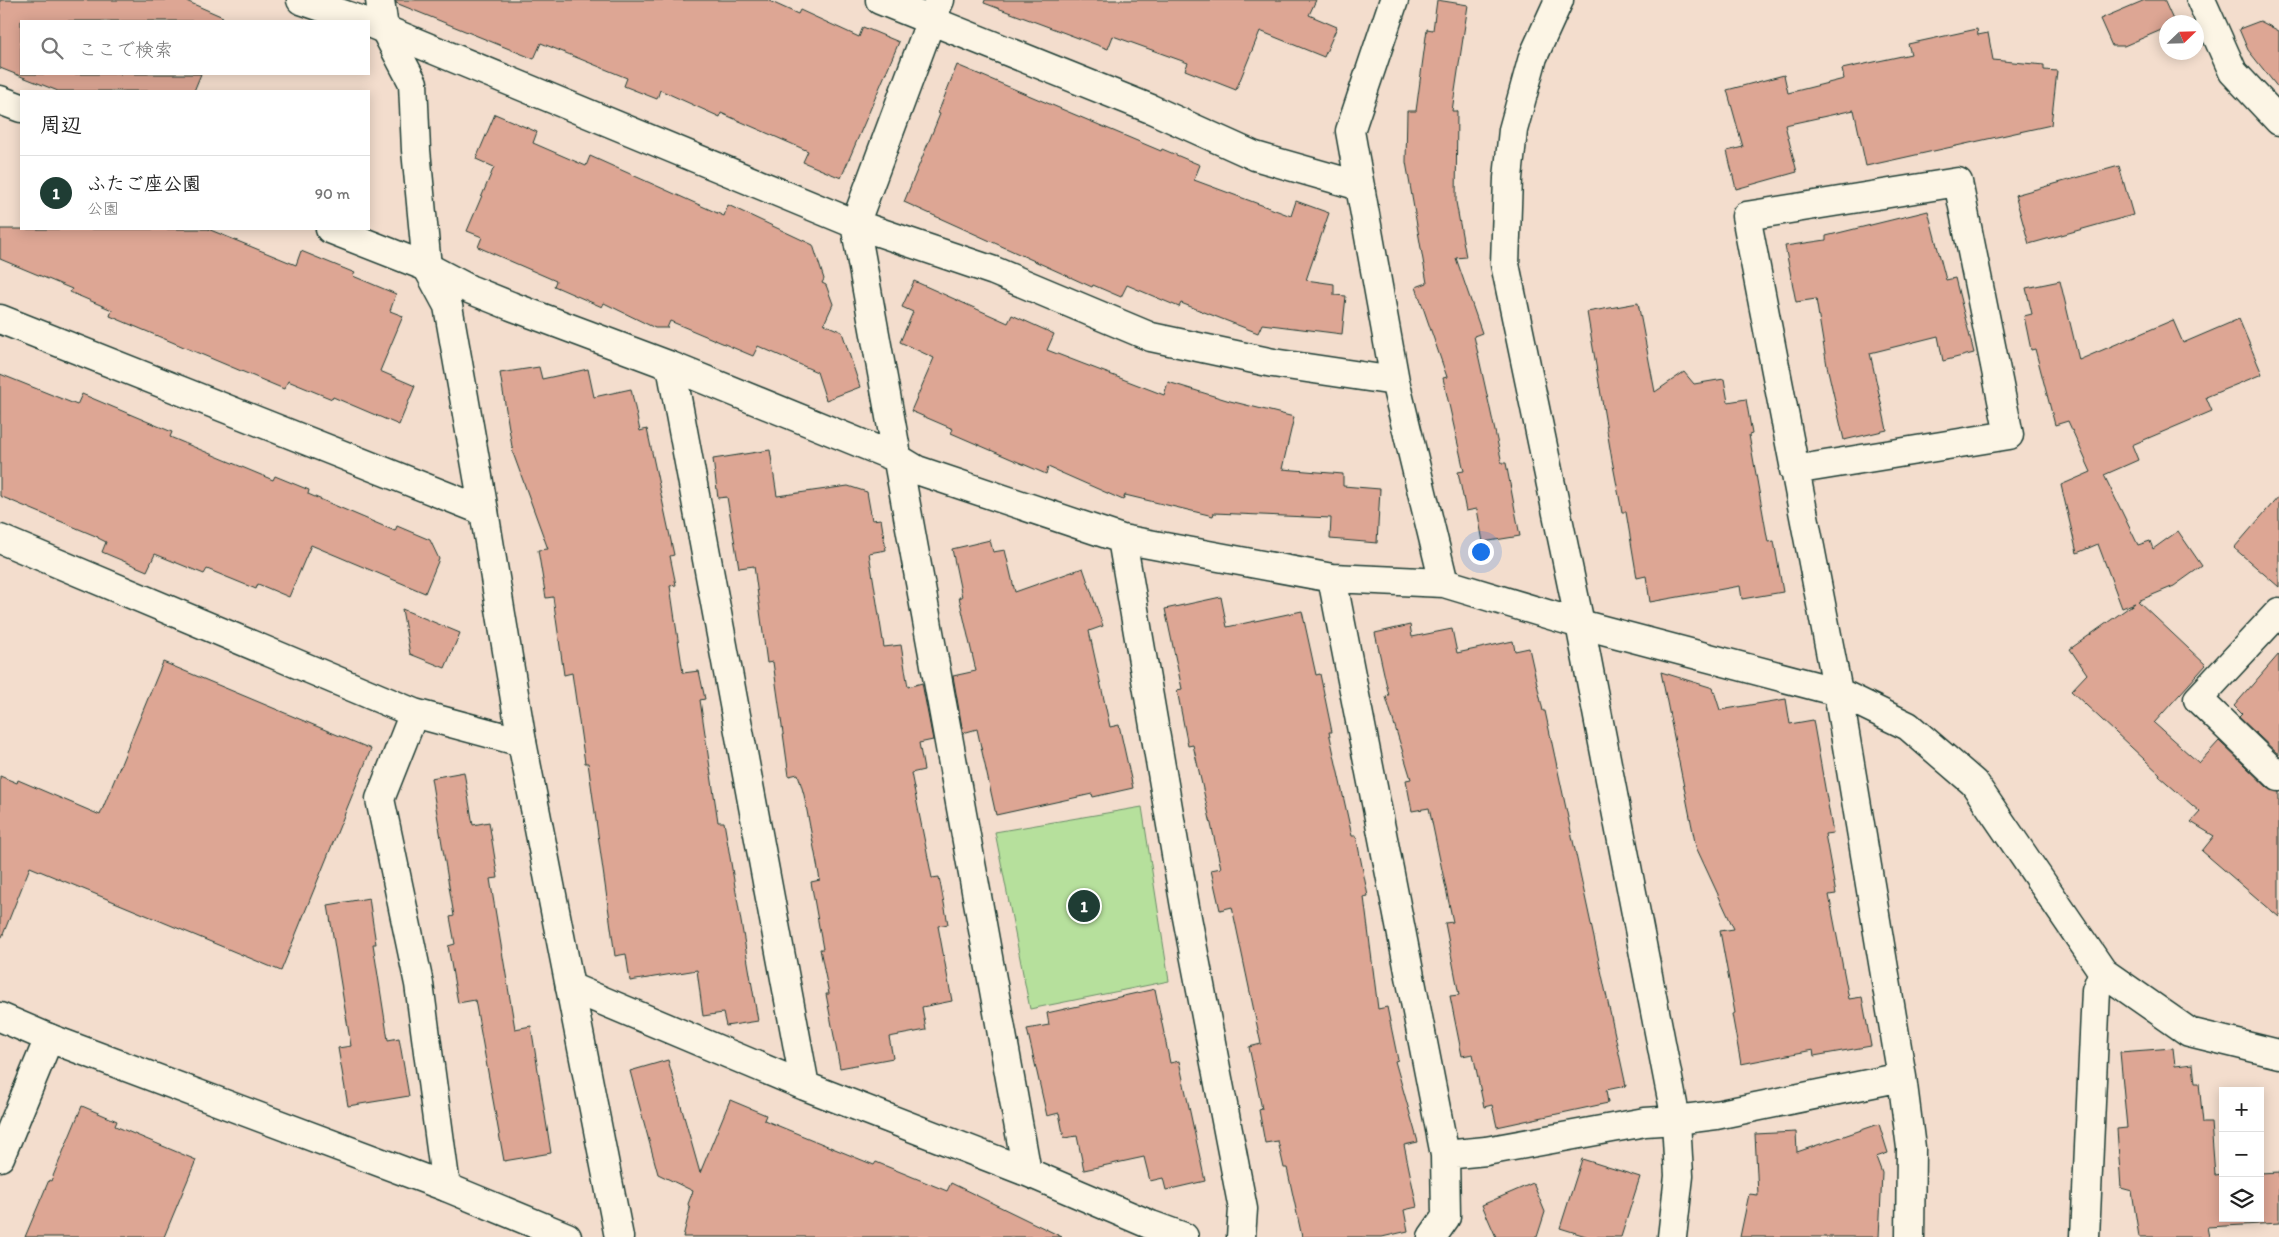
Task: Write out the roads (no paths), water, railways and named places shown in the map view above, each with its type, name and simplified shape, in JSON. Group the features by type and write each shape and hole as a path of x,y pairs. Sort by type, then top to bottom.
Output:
{"street":[{"path":"301,0 360,20"},
{"path":"372,24 380,0"},
{"path":"880,0 936,10 1255,156 1360,186"},
{"path":"1394,0 1350,131 1395,381 1444,583"},
{"path":"1559,0 1533,57 1513,130 1508,178 1506,264 1580,624 1676,1120 1679,1176 1672,1237"},
{"path":"2201,0 2233,72 2279,120"},
{"path":"936,10 856,224 1027,1172"},
{"path":"372,24 856,224 994,271 1151,337 1273,363 1395,381"},
{"path":"372,24 413,83 416,150 427,267 448,306 522,742 619,1237"},
{"path":"0,100 20,108"},
{"path":"1794,470 2010,435 1958,182 1746,216 1794,470 1838,692 1902,1077 1911,1148 1910,1237"},
{"path":"333,230 427,267 468,289 671,366 897,458 926,473 1122,539 1332,578 1444,583 1580,624 1838,692 1908,726 1974,783 2103,972 2188,1032 2279,1054"},
{"path":"0,319 484,510"},
{"path":"671,366 806,1086"},
{"path":"0,538 414,713 522,742"},
{"path":"1122,539 1185,907 1244,1209 1241,1237"},
{"path":"1332,578 1445,1154 1446,1217 1432,1237"},
{"path":"2279,612 2198,699 2279,777"},
{"path":"414,713 380,798 419,984 446,1187"},
{"path":"2085,1237 2096,990 2103,972"},
{"path":"570,987 806,1086 1027,1172 1151,1225 1184,1237"},
{"path":"0,1017 49,1038 446,1187 567,1237"},
{"path":"0,1157 49,1038"},
{"path":"1445,1154 1486,1151 1645,1122 1716,1114 1902,1077"}],"place":[{"name":"ふたご座公園","path":"1084,906"}]}
